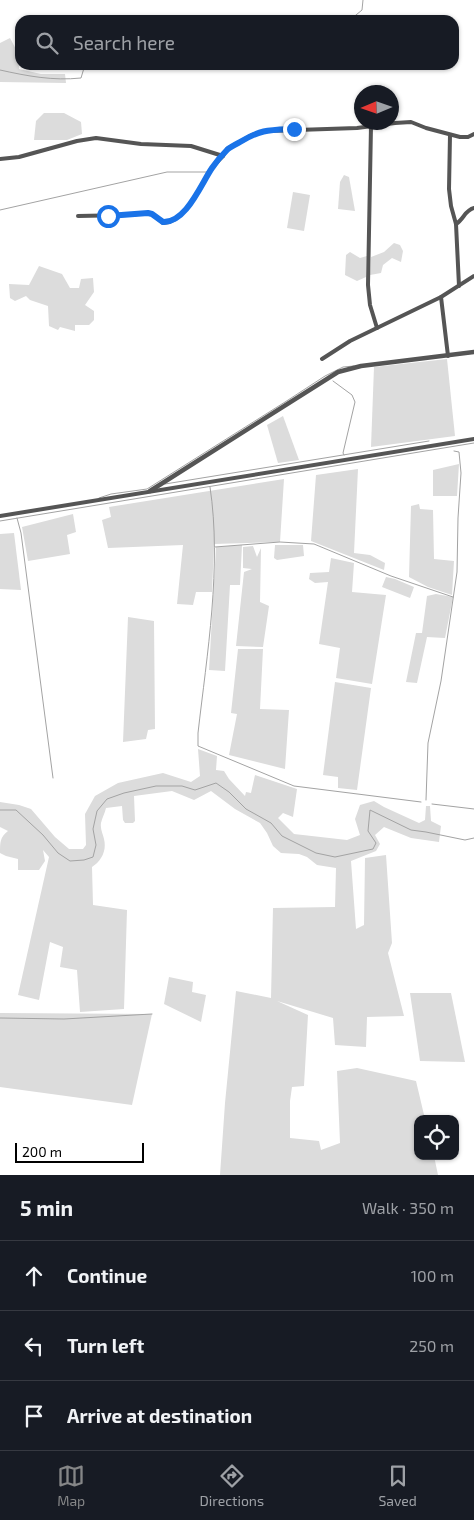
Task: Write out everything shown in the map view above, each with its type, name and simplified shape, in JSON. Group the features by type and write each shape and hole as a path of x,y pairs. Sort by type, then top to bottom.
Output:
{"street":[{"path":"399,123 411,122 460,137 468,137 474,134"},
{"path":"78,216 148,213 163,222 172,221 181,215 192,201 213,167 228,149 252,135 267,130 354,128"},
{"path":"371,130 368,285 370,305 377,328"},
{"path":"450,135 449,189 456,224 458,286"},
{"path":"0,159 19,157 77,140 96,138 140,144 191,146 222,156"},
{"path":"456,224 468,210 474,208"},
{"path":"322,359 350,341 441,297 474,276"},
{"path":"441,297 448,356"},
{"path":"150,491 338,372 361,366 474,352"},
{"path":"0,516 474,439"}],"shaded area":[{"path":"10,38 15,47 15,70 41,74 65,74 66,83 0,82 0,43"},
{"path":"44,113 64,113 81,122 82,134 67,140 34,140 36,121"},
{"path":"344,175 349,177 355,211 338,209 340,182"},
{"path":"293,192 310,195 304,231 287,228"},
{"path":"394,243 400,245 403,251 401,262 392,258 383,265 381,273 370,275 371,257 384,252"},
{"path":"350,252 360,258 367,256 366,277 357,281 345,275 346,255"},
{"path":"39,266 62,274 70,288 79,288 81,279 93,278 94,292 85,305 94,311 94,320 89,325 75,325 75,331 60,327 58,330 49,326 48,306 30,300 26,296 15,301 10,298 9,284 29,285"},
{"path":"447,359 455,436 371,447 374,367"},
{"path":"283,416 299,460 278,463 267,425"},
{"path":"459,464 457,496 433,496 433,470"},
{"path":"358,469 354,553 370,555 385,563 384,570 311,541 316,475"},
{"path":"284,479 280,542 214,544 212,592 196,592 193,605 177,604 183,545 108,548 102,520 111,517 109,507"},
{"path":"419,504 420,509 433,510 434,559 454,561 452,595 428,587 409,577 411,506"},
{"path":"73,514 76,532 67,535 70,554 28,561 22,527"},
{"path":"14,533 21,590 0,589 0,534"},
{"path":"242,545 240,585 230,585 225,671 209,670 216,547"},
{"path":"275,545 303,545 304,556 277,560 274,558"},
{"path":"253,546 257,557 261,548 260,602 269,606 263,647 236,646 244,572 252,569 243,568 243,547"},
{"path":"331,558 354,563 352,592 386,595 372,684 336,678 340,648 319,644 328,582 315,583 309,579 310,573 329,572"},
{"path":"386,577 414,587 410,598 382,587"},
{"path":"436,594 453,597 445,638 427,637 417,683 406,682 416,633 422,633 427,596"},
{"path":"128,617 154,621 155,729 148,730 146,739 123,742"},
{"path":"238,649 263,649 260,709 289,710 285,769 229,755 237,714 231,713"},
{"path":"335,682 371,688 357,790 338,788 338,777 323,775"},
{"path":"198,749 217,756 216,770 224,771 245,796 246,792 251,793 255,775 297,789 293,817 283,813 278,818 294,834 347,840 360,835 355,819 360,805 374,801 419,823 425,820 426,806 430,806 431,821 441,826 439,842 411,838 384,827 375,835 380,844 376,851 351,861 356,929 364,925 365,858 386,855 392,943 388,953 404,1016 367,1017 366,1047 335,1045 333,1018 277,1001 308,1015 304,1086 292,1087 290,1138 319,1141 321,1150 340,1143 337,1071 357,1068 416,1081 424,1115 414,1115 414,1160 435,1160 438,1175 220,1175 236,991 271,998 273,908 335,907 336,868 317,865 307,857 299,854 281,853 273,846 260,823 235,809 211,791 194,800 172,791 134,796 135,821 133,823 125,823 123,820 122,806 106,808 101,821 105,843 104,852 101,859 92,867 93,905 127,910 124,1009 80,1012 77,970 60,967 63,947 50,942 39,1000 18,995 49,857 43,850 45,861 39,870 18,870 18,859 0,853 1,840 8,831 0,827 0,802 31,809 55,837 69,849 83,849 86,845 85,814 95,796 118,783 163,773 191,782 200,776"},
{"path":"169,977 193,982 192,992 206,995 201,1022 164,1004"},
{"path":"410,993 451,993 465,1062 420,1061"},
{"path":"0,1013 152,1014 132,1105 0,1087"}],"waterway":[{"path":"356,15 362,10 363,0"},
{"path":"0,70 60,79 81,78 83,70"},
{"path":"0,210 167,172 207,172"},
{"path":"99,498 111,494 147,489 325,376 343,367 354,366"},
{"path":"333,381 352,395 355,402 344,455"},
{"path":"165,484 429,441"},
{"path":"0,521 474,443"},
{"path":"426,800 428,743 441,681 457,572 461,473 459,452 454,451"},
{"path":"210,487 213,517 214,579 198,746 294,786 421,802"},
{"path":"17,518 21,533 53,778"},
{"path":"215,547 280,542 314,544 391,576 453,597"},
{"path":"0,810 16,810 43,835 58,853 70,861 93,857 96,845 93,829 97,811 107,799 156,786 182,786 195,790 216,783 229,792 246,809 271,823 282,836 316,853 335,857 373,849 376,843 368,831 370,810 411,830 465,840 474,838"},
{"path":"432,804 474,809"},
{"path":"0,1018 64,1019 152,1014"}],"route":[{"path":"108,216 148,213 163,222 168,223 177,219 192,201 213,167 228,149 257,132 294,129"}]}
